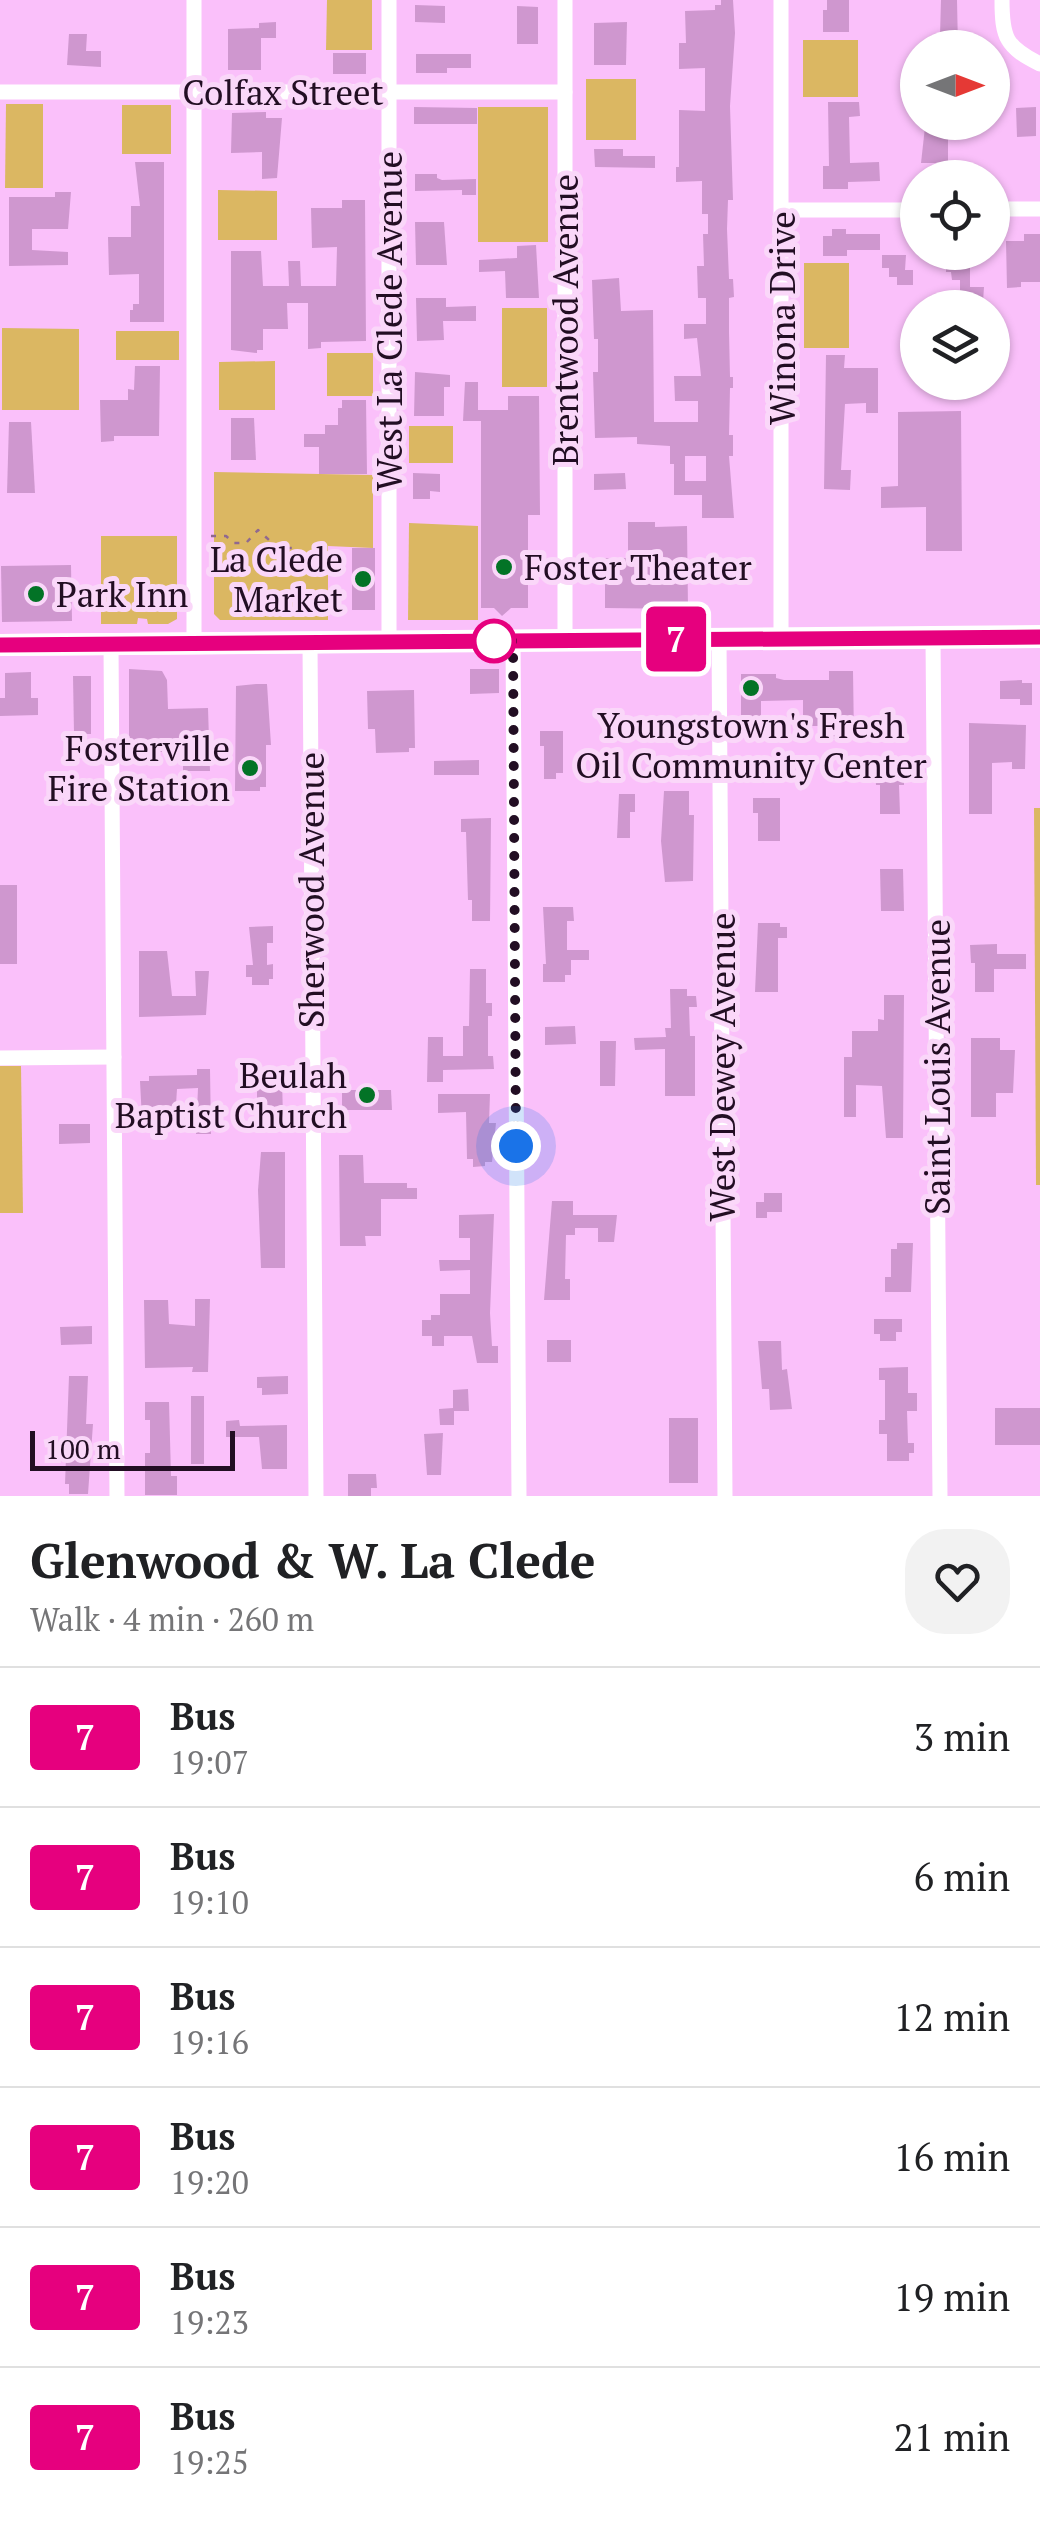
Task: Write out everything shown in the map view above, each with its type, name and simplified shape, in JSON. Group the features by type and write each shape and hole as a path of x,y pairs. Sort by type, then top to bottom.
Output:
{"main road":[{"path":"0,645 1040,636"}],"street":[{"path":"194,0 194,644"},
{"name":"West La Clede Avenue","path":"389,0 389,642"},
{"name":"Brentwood Avenue","path":"565,0 566,640"},
{"name":"Winona Drive","path":"781,0 781,637"},
{"path":"1002,0 1006,40 1020,54 1040,64"},
{"name":"Colfax Street","path":"0,92 566,92"},
{"path":"1010,209 1040,209"},
{"path":"782,210 900,210"},
{"name":"Saint Louis Avenue","path":"934,638 940,1496"},
{"name":"West Dewey Avenue","path":"719,639 726,1496"},
{"path":"513,641 519,1496"},
{"name":"Sherwood Avenue","path":"310,643 316,1496"},
{"path":"111,645 117,1496"},
{"path":"0,1058 114,1056"}],"path":[{"path":"194,536 226,536 234,542 246,542 258,530 278,548 293,548 293,575"},
{"path":"330,1100 342,1100"}],"shaded area":[{"path":"327,0 372,0 372,50 326,50"},
{"path":"803,40 858,40 858,97 803,97"},
{"path":"586,79 636,79 636,140 586,140"},
{"path":"6,104 43,104 43,188 5,188"},
{"path":"122,105 171,105 171,154 122,154"},
{"path":"478,107 548,107 548,242 478,242"},
{"path":"218,190 277,191 277,240 218,240"},
{"path":"804,263 849,263 849,348 804,348"},
{"path":"502,308 547,308 547,387 502,387"},
{"path":"2,328 79,329 79,410 2,410"},
{"path":"116,331 179,331 179,360 116,360"},
{"path":"327,353 373,353 373,396 327,396"},
{"path":"275,361 275,410 219,410 219,362"},
{"path":"409,426 453,426 453,463 409,463"},
{"path":"214,472 373,475 373,548 328,546 328,620 220,620 214,614"},
{"path":"409,523 478,526 478,620 408,620"},
{"path":"101,536 177,536 177,619 168,624 148,624 147,619 138,618 137,624 101,624"},
{"path":"1034,808 1040,808 1040,1185 1036,1185"},
{"path":"0,1066 21,1066 23,1213 0,1213"}],"building":[{"path":"721,0 733,0 735,33 730,106 733,200 728,200 727,229 729,279 733,279 734,297 729,298 733,388 729,435 733,435 733,456 729,456 734,518 702,518 702,495 674,495 670,446 637,444 637,437 595,438 593,372 598,372 598,339 594,339 592,280 619,278 621,311 653,310 654,422 698,422 698,401 675,401 674,376 701,376 697,338 684,339 684,324 706,324 706,298 698,298 697,266 704,266 703,234 708,234 708,214 702,214 702,181 676,182 676,167 679,110 705,111 705,68 679,69 679,43 686,43 685,11 715,10 715,5 721,5","holes":["685,456 706,456 706,481 685,481"]},
{"path":"827,0 849,0 849,32 823,32"},
{"path":"941,0 957,0 958,30 940,30"},
{"path":"415,5 445,6 445,23 415,22"},
{"path":"517,6 538,7 538,44 517,44"},
{"path":"276,22 276,38 261,38 261,70 228,70 228,29 259,28 259,23"},
{"path":"627,22 626,65 594,65 594,23"},
{"path":"69,34 87,34 86,51 101,51 101,67 67,65"},
{"path":"333,53 366,53 366,74 333,74"},
{"path":"416,54 471,54 471,68 416,73"},
{"path":"828,102 859,102 860,116 849,117 850,163 879,162 880,181 848,182 848,189 823,189 823,166 829,166"},
{"path":"414,107 477,108 477,124 414,124"},
{"path":"1036,107 1036,136 1017,137 1016,108"},
{"path":"266,112 266,118 282,118 277,178 262,179 262,152 231,153 232,113"},
{"path":"924,140 948,140 948,160 921,160"},
{"path":"594,149 623,149 623,156 655,156 655,168 595,167"},
{"path":"135,162 164,162 164,322 130,322 133,304 139,304 139,274 109,275 108,237 131,237 131,206 140,206"},
{"path":"415,174 437,174 442,180 476,179 476,195 462,195 462,190 415,191"},
{"path":"55,192 71,192 68,229 32,229 32,250 68,252 68,265 9,266 9,197 55,197"},
{"path":"342,200 365,200 366,341 321,342 321,348 308,349 308,303 287,303 288,329 263,329 263,350 231,350 231,251 261,251 263,286 289,286 288,261 300,261 301,286 336,286 337,247 312,248 311,208 342,208"},
{"path":"415,222 444,222 447,265 416,265"},
{"path":"832,229 846,229 846,234 880,234 880,250 847,250 847,256 823,256 823,236 832,236"},
{"path":"1024,234 1040,234 1040,282 1021,282 1021,287 1007,288 1010,241 1024,241"},
{"path":"536,245 539,298 506,298 505,271 479,272 479,260 517,258 517,246"},
{"path":"882,255 900,255 900,270 913,270 913,285 897,285 897,277 889,277 889,268 882,268"},
{"path":"970,270 970,287 984,290 960,290 960,280 952,280 951,272 946,272"},
{"path":"416,298 446,298 446,307 476,306 476,321 443,321 444,340 417,341"},
{"path":"826,355 845,355 844,368 878,368 878,413 866,413 866,403 845,404 841,470 851,470 850,490 824,489"},
{"path":"135,366 160,366 159,436 114,436 114,441 101,442 100,400 128,400 128,389 134,390"},
{"path":"415,372 450,375 450,387 444,387 444,416 414,416"},
{"path":"465,382 478,382 478,410 508,410 508,396 539,396 540,515 528,515 528,608 511,608 502,616 494,608 481,608 481,421 463,421"},
{"path":"342,400 366,400 367,474 319,474 319,447 304,447 304,434 325,434 325,425 338,425"},
{"path":"961,411 962,551 926,551 926,507 881,508 881,487 898,486 898,412"},
{"path":"231,418 254,418 256,460 231,460"},
{"path":"9,422 31,422 35,493 7,493"},
{"path":"413,473 440,474 440,492 430,491 430,499 413,499"},
{"path":"625,473 626,489 594,490 594,474"},
{"path":"628,522 655,522 655,527 687,526 688,609 605,608 605,558 628,558"},
{"name":"La Clede Market","path":"352,548 375,548 375,610 352,610"},
{"name":"Park Inn","path":"71,565 72,621 2,622 1,566"},
{"path":"129,669 162,671 167,680 168,709 208,708 210,771 183,771 183,752 129,752"},
{"path":"470,669 499,669 499,693 470,694"},
{"path":"829,671 853,671 854,739 829,739 829,726 803,726 803,700 761,701 761,725 741,725 741,674 776,674 776,678 784,680 829,680"},
{"path":"31,672 31,698 38,698 38,715 0,716 5,673"},
{"path":"73,676 91,676 91,734 74,734"},
{"path":"1000,681 1032,683 1032,705 1020,705 1020,699 1000,699"},
{"path":"267,684 271,745 266,745 266,787 260,787 260,791 235,791 236,686"},
{"path":"414,690 415,748 409,748 409,752 376,753 375,729 368,729 367,691"},
{"path":"969,723 1026,725 1025,769 1012,769 1012,762 992,763 992,814 969,814"},
{"path":"540,731 563,731 563,773 556,773 556,779 544,779"},
{"path":"479,760 479,775 434,775 434,761"},
{"path":"904,766 904,785 899,785 900,814 880,814 880,785 876,785 875,767"},
{"path":"664,791 689,791 689,815 694,815 693,881 665,882 661,841"},
{"path":"619,794 635,794 630,838 617,838"},
{"path":"753,798 780,798 780,841 758,841 758,813 753,813"},
{"path":"491,818 490,921 472,921 466,832 461,832 461,819"},
{"path":"880,869 903,869 904,911 881,911"},
{"path":"0,885 17,885 17,964 0,964"},
{"path":"543,907 573,907 574,921 567,921 567,950 589,950 589,960 571,960 571,975 565,975 565,982 543,982"},
{"path":"758,923 780,923 780,927 787,927 787,938 778,938 778,992 755,992"},
{"path":"273,926 273,943 267,943 267,965 273,964 273,979 269,979 269,985 252,985 252,977 246,977 246,965 253,965 249,927"},
{"path":"997,944 997,954 1026,954 1026,969 994,969 994,992 975,992 975,963 971,963 970,945"},
{"path":"139,951 167,951 172,996 196,996 195,971 209,971 206,1015 139,1017"},
{"path":"470,969 486,969 486,1003 492,1003 492,1016 488,1016 488,1056 493,1056 494,1069 443,1070 443,1082 427,1082 428,1037 443,1037 443,1056 463,1056 463,1026 469,1026"},
{"path":"670,989 687,989 687,996 696,996 697,1007 689,1007 690,1036 695,1036 695,1096 665,1096 665,1049 635,1050 634,1038 666,1037 665,1028 671,1028"},
{"path":"884,995 904,995 903,1138 886,1138 882,1086 856,1085 856,1117 844,1117 844,1057 852,1057 852,1031 878,1031 878,1019 884,1020"},
{"path":"575,1026 576,1044 545,1045 545,1027"},
{"path":"971,1038 1000,1038 1000,1050 1015,1050 1013,1093 996,1093 996,1117 971,1117"},
{"path":"600,1041 616,1041 615,1086 600,1086"},
{"path":"197,1069 210,1069 211,1134 196,1134 198,1088 177,1089 175,1120 142,1120 140,1081 149,1081 149,1076 197,1075"},
{"path":"257,1078 282,1078 283,1119 257,1119"},
{"name":"Beulah Baptist Church","path":"342,1090 391,1090 392,1110 342,1110"},
{"path":"438,1094 490,1094 489,1123 496,1123 492,1162 473,1167 473,1159 467,1159 466,1112 438,1113"},
{"path":"59,1124 90,1124 90,1143 59,1144"},
{"path":"261,1152 285,1152 285,1268 261,1268"},
{"path":"339,1155 363,1155 364,1183 407,1183 407,1188 417,1188 417,1199 381,1199 381,1236 365,1236 366,1246 340,1246"},
{"path":"764,1193 782,1193 782,1212 767,1212 767,1218 756,1218 756,1202 764,1202"},
{"path":"552,1201 573,1201 573,1215 617,1215 614,1242 598,1242 598,1228 575,1228 575,1235 566,1235 565,1279 570,1279 570,1300 544,1300"},
{"path":"494,1214 490,1313 492,1346 498,1346 498,1363 477,1363 472,1336 444,1336 444,1346 432,1346 432,1336 422,1336 422,1320 440,1315 440,1294 470,1294 470,1270 440,1271 439,1260 470,1260 470,1238 459,1238 459,1215"},
{"path":"897,1243 913,1243 911,1292 885,1292 885,1277 891,1277 891,1249 897,1249"},
{"path":"195,1299 210,1299 208,1372 192,1372 193,1367 145,1368 144,1300 168,1300 169,1324 195,1326"},
{"path":"874,1319 902,1319 902,1332 896,1332 896,1341 880,1341 880,1334 874,1334"},
{"path":"92,1326 92,1344 61,1345 60,1327"},
{"path":"547,1340 571,1340 571,1362 547,1362"},
{"path":"758,1341 781,1341 782,1370 787,1369 792,1409 770,1410 769,1389 762,1389"},
{"path":"908,1367 908,1393 917,1393 917,1411 907,1411 908,1443 914,1443 914,1453 909,1453 909,1461 887,1461 887,1434 879,1434 879,1420 885,1420 885,1380 879,1380 879,1368"},
{"path":"69,1376 88,1376 86,1424 93,1424 88,1494 69,1494 69,1484 65,1484"},
{"path":"288,1376 288,1394 262,1395 262,1388 257,1388 257,1377"},
{"path":"468,1389 469,1411 454,1411 454,1425 440,1425 439,1409 453,1408 453,1390"},
{"path":"191,1396 204,1396 204,1464 191,1464"},
{"path":"145,1402 169,1402 171,1476 177,1476 177,1495 145,1495 150,1420 145,1420"},
{"path":"995,1408 1040,1408 1040,1445 995,1445"},
{"path":"669,1418 698,1418 698,1483 669,1483"},
{"path":"239,1420 240,1426 287,1425 287,1469 262,1469 259,1437 226,1437 226,1421"},
{"path":"443,1433 441,1475 427,1475 424,1434"},
{"path":"348,1474 376,1474 377,1488 371,1488 371,1496 348,1496"}],"bus line":[{"name":"7","path":"0,645 1040,637"}],"place":[{"name":"Foster Theater","path":"504,567"},
{"name":"La Clede Market","path":"363,579"},
{"name":"Park Inn","path":"36,594"},
{"name":"Youngstown's Fresh Oil Community Center","path":"751,688"},
{"name":"Fosterville Fire Station","path":"250,768"},
{"name":"Beulah Baptist Church","path":"367,1095"}],"route":[{"path":"494,641 513,641 516,1146"}]}
